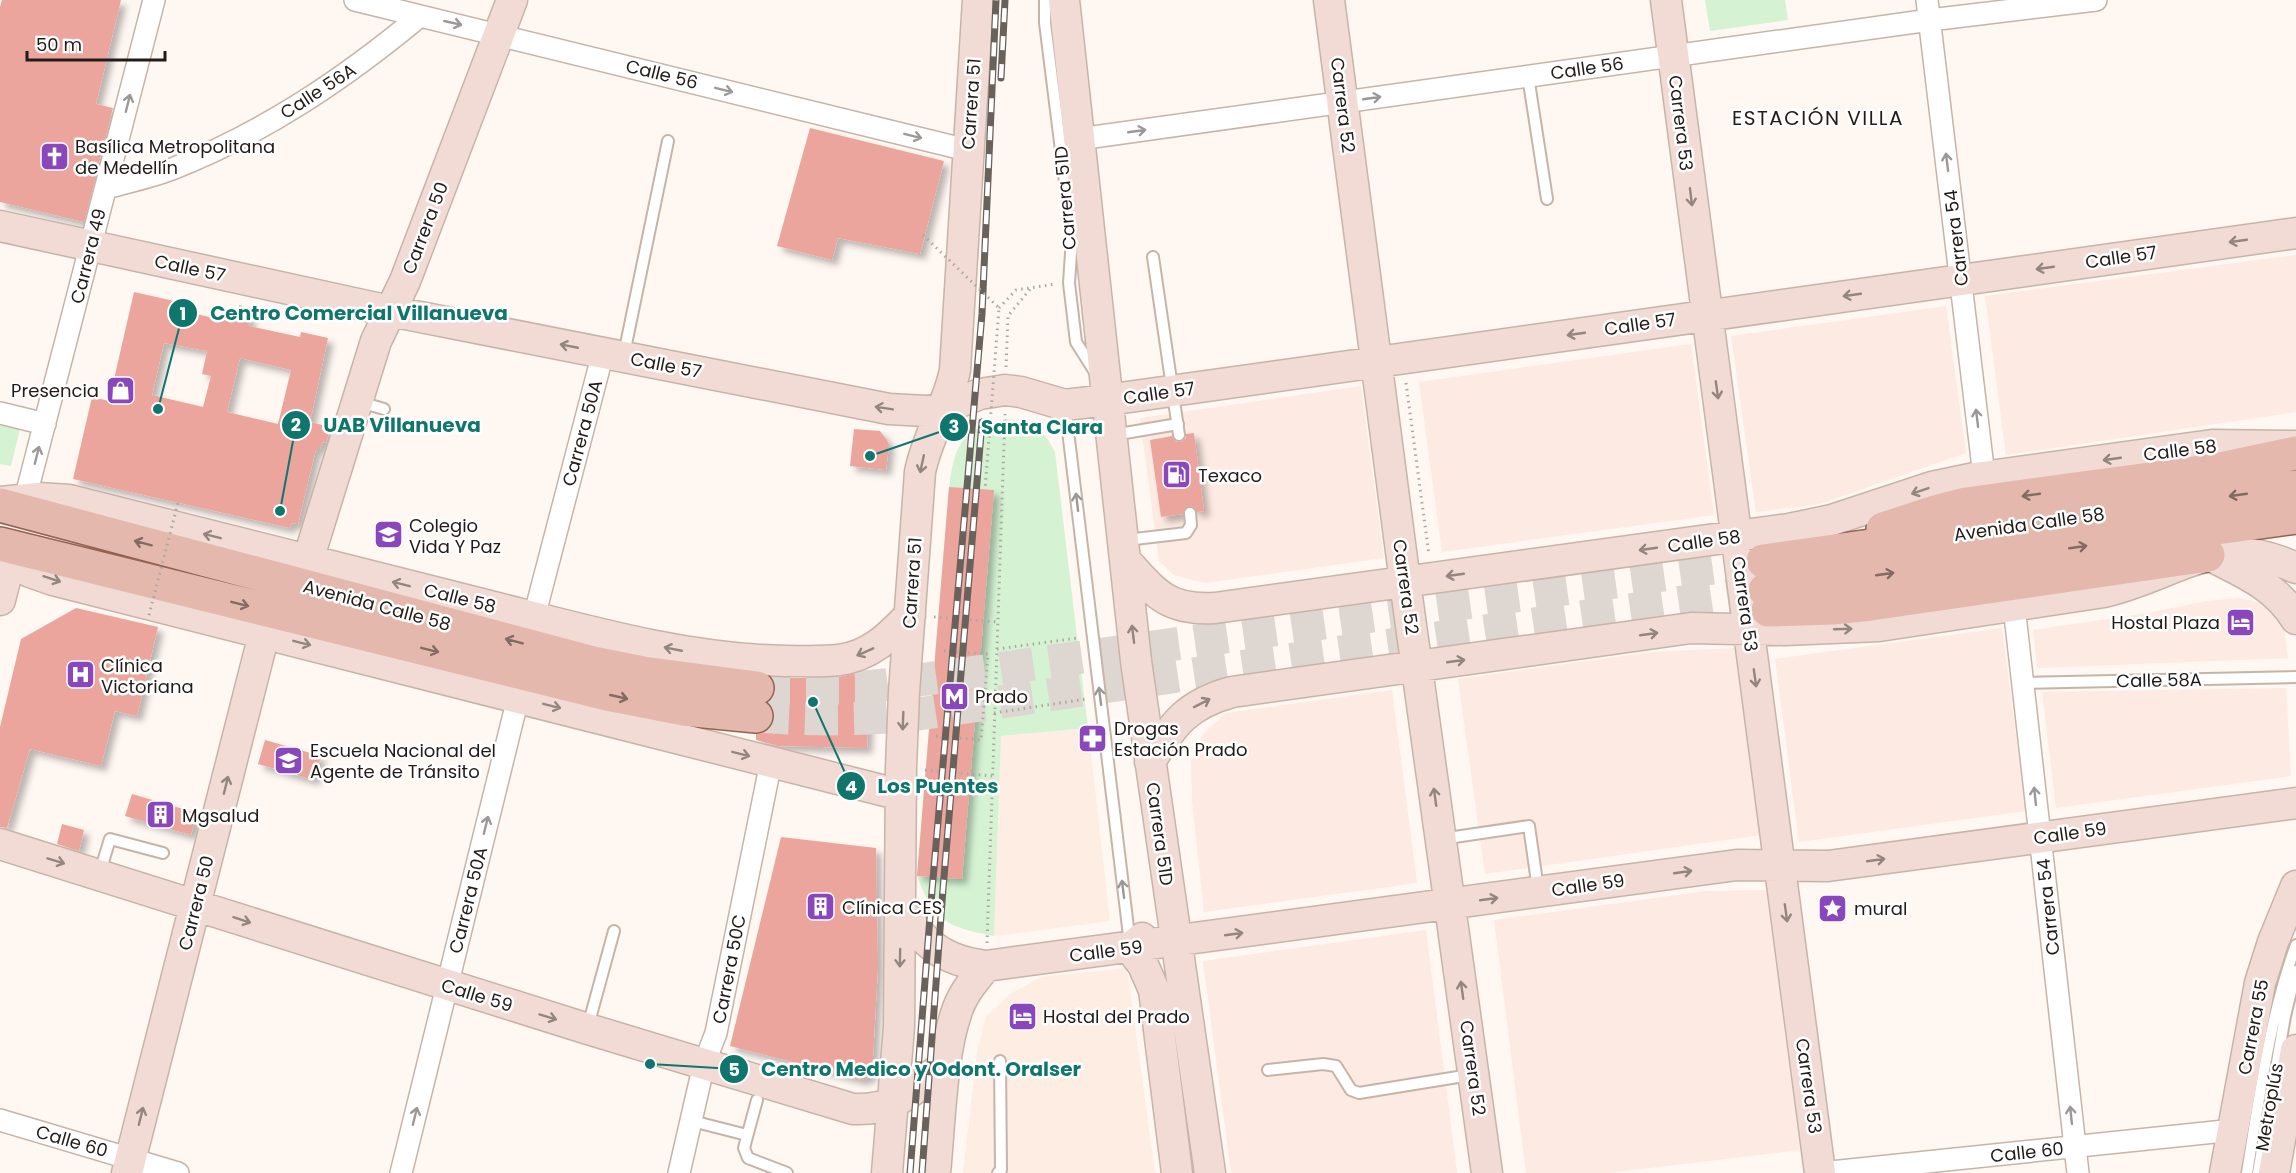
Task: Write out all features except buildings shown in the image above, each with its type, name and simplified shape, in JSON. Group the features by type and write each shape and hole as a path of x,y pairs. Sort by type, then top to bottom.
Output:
{"main road":[{"path":"1814,554 1904,521 1966,504 2216,470 2296,453"},
{"name":"Avenida Calle 58","path":"1761,598 1814,554 2296,487"},
{"name":"Avenida Calle 58","path":"3,553 607,694 684,709 757,702 664,676 593,663 12,505"},
{"name":"Avenida Calle 58","path":"1761,598 2296,517"},
{"path":"1761,598 1833,608 2208,555"}],"street":[{"name":"Carrera 49","path":"12,505 45,424 154,0"},
{"name":"Calle 56","path":"355,0 968,150"},
{"name":"Carrera 50","path":"308,560 370,405 375,341 405,281 512,0"},
{"name":"Carrera 51","path":"887,1173 899,1028 903,704 921,616 920,472 928,443 955,370 978,0"},
{"name":"Carrera 51D","path":"1064,0 1106,394 1150,762 1210,1173"},
{"name":"Carrera 52","path":"1329,0 1416,666 1487,1173"},
{"name":"Carrera 53","path":"1666,0 1736,536 1761,598 1780,865 1821,1173"},
{"name":"Calle 56","path":"1079,139 1672,56 1928,10 2096,0"},
{"name":"Carrera 54","path":"1928,10 1984,476"},
{"name":"Calle 56A","path":"106,188 170,170 276,119 327,88 420,16"},
{"name":"Calle 57","path":"0,226 390,311 889,409 926,411 942,409 980,394 1005,390 1021,392 1065,405 1106,394 1173,391 2296,233"},
{"name":"Carrera 50A","path":"534,617 613,355"},
{"path":"0,413 45,424"},
{"name":"Calle 58","path":"1124,550 1159,595 1182,607 1195,609 1736,536 1832,520 1932,487 1984,476 2212,445 2296,446"},
{"name":"Calle 58","path":"12,505 54,497 69,500 534,617 699,653 765,661 817,662 849,658 876,647 921,616"},
{"path":"1150,762 1166,735 1194,706 1232,692 1680,629 1761,598 1862,628 2116,589 2208,555 2238,552 2259,554 2296,568"},
{"path":"0,600 3,553"},
{"path":"3,553 30,572 53,580 901,795"},
{"path":"2208,555 2252,577 2275,592 2296,619"},
{"name":"Carrera 54","path":"2014,606 2078,1173"},
{"name":"Carrera 50","path":"129,1166 264,634"},
{"name":"Carrera 50A","path":"401,1173 518,698"},
{"name":"Carrera 50C","path":"679,1173 704,1064 716,1033 771,762"},
{"name":"Calle 59","path":"900,910 932,947 959,961 986,955 1130,948 1737,865 1828,866 2296,802"},
{"name":"Calle 59","path":"0,844 588,1029 853,1109 869,1110 894,1103 946,1064"},
{"name":"Carrera 55","path":"2225,1173 2260,983 2272,942 2296,886"},
{"path":"1169,894 1154,924 1130,948 1143,965 1154,990 1177,1173"},
{"path":"935,1173 950,1035 958,1007 986,955"},
{"path":"2274,1173 2289,1124 2296,1050"},
{"name":"Calle 60","path":"0,1120 129,1166 177,1173"},
{"name":"Calle 60","path":"1821,1173 2234,1130"}],"lane":[{"name":"Carrera 51D","path":"1045,0 1045,23 1072,238 1069,283 1076,342 1106,394"},
{"path":"1528,76 1547,199"},
{"path":"613,355 669,141"},
{"path":"1111,435 1178,430 1153,256"},
{"path":"1065,405 1130,948"},
{"path":"1124,550 1186,533 1191,525 1190,513"},
{"name":"Calle 58A","path":"2023,683 2296,677"},
{"path":"1440,839 1529,826 1539,892"},
{"path":"99,875 110,839 164,853"},
{"path":"588,1029 614,931"},
{"name":"Metroplús","path":"2247,1173 2276,1015 2296,945"},
{"name":"Metroplús","path":"2258,1173 2285,1016 2296,971"},
{"path":"998,1173 1001,1170 1000,1061"},
{"path":"1268,1070 1323,1064 1336,1066 1351,1090 1359,1093 1473,1075"},
{"path":"757,1100 744,1148 748,1158 787,1173"},
{"path":"692,1121 747,1135"}],"path":[{"path":"923,235 999,308"},
{"path":"985,490 999,308 1016,290 1069,283"},
{"path":"1006,375 1008,316 1031,288"},
{"path":"1404,373 1430,563"},
{"path":"986,955 1005,414"},
{"path":"149,615 178,503"},
{"path":"921,616 998,622"},
{"path":"997,649 1080,637"},
{"path":"936,736 981,740 988,654 944,651"},
{"path":"984,695 995,695"},
{"path":"994,713 1088,699"},
{"path":"919,770 992,776"}],"shaded area":[{"path":"2296,255 2296,412 2006,455 1985,296"},
{"path":"1946,306 1966,453 1820,504 1756,512 1731,336"},
{"path":"1691,344 1714,515 1442,552 1419,382"},
{"path":"1361,386 1384,558 1205,583 1174,575 1159,561 1140,418"},
{"path":"2239,598 2258,602 2272,612 2284,628 2288,658 2037,668 2033,630 2148,613 2207,601"},
{"path":"2002,628 2026,811 1799,842 1775,659"},
{"path":"1735,648 1761,835 1485,874 1458,679 1651,652"},
{"path":"2286,688 2291,776 2056,808 2042,692"},
{"path":"1392,690 1417,883 1204,912 1192,801 1191,762 1203,734 1226,713"},
{"path":"1088,728 1110,921 994,936 1001,736"},
{"path":"1766,890 1800,1150 1608,1173 1526,1173 1494,920 1706,891"},
{"path":"1426,930 1457,1173 1231,1173 1203,961"},
{"path":"1127,968 1155,1173 963,1173 977,1052 986,1017 1010,994 1041,977"}],"green space":[{"path":"1705,0 1785,0 1788,20 1710,31"},
{"path":"1006,419 1036,427 1046,437 1055,452 1088,728 1001,736 994,936 965,929 944,920 929,903 917,875 951,472 958,449 970,434 991,423"},
{"path":"0,424 20,429 11,466 0,464"}],"tunnel":[{"path":"757,688 856,688 884,685 1763,561"},
{"path":"756,716 834,719 912,715 1765,590"}],"railway":[{"path":"910,1173 982,314 996,0"},
{"path":"1001,78 1005,0"},
{"path":"922,1173 982,422"}],"place":[{"name":"Basílica Metropolitana de Medellín","path":"54,156"},
{"name":"Presencia","path":"120,390"},
{"name":"Centro Comercial Villanueva","path":"158,409"},
{"name":"Santa Clara","path":"870,456"},
{"name":"Texaco","path":"1177,475"},
{"name":"UAB Villanueva","path":"280,511"},
{"name":"Colegio Vida Y Paz","path":"388,535"},
{"name":"Hostal Plaza","path":"2241,622"},
{"name":"Clínica Victoriana","path":"80,675"},
{"name":"Prado","path":"954,696"},
{"name":"Los Puentes","path":"813,702"},
{"name":"Drogas Estación Prado","path":"1093,738"},
{"name":"Escuela Nacional del Agente de Tránsito","path":"289,760"},
{"name":"Mgsalud","path":"161,815"},
{"name":"Clínica CES","path":"821,907"},
{"name":"mural","path":"1833,908"},
{"name":"Hostal del Prado","path":"1022,1016"},
{"name":"Centro Medico y Odont. Oralser","path":"650,1064"}],"district":[{"name":"ESTACIÓN VILLA","path":"1818,118"}]}
